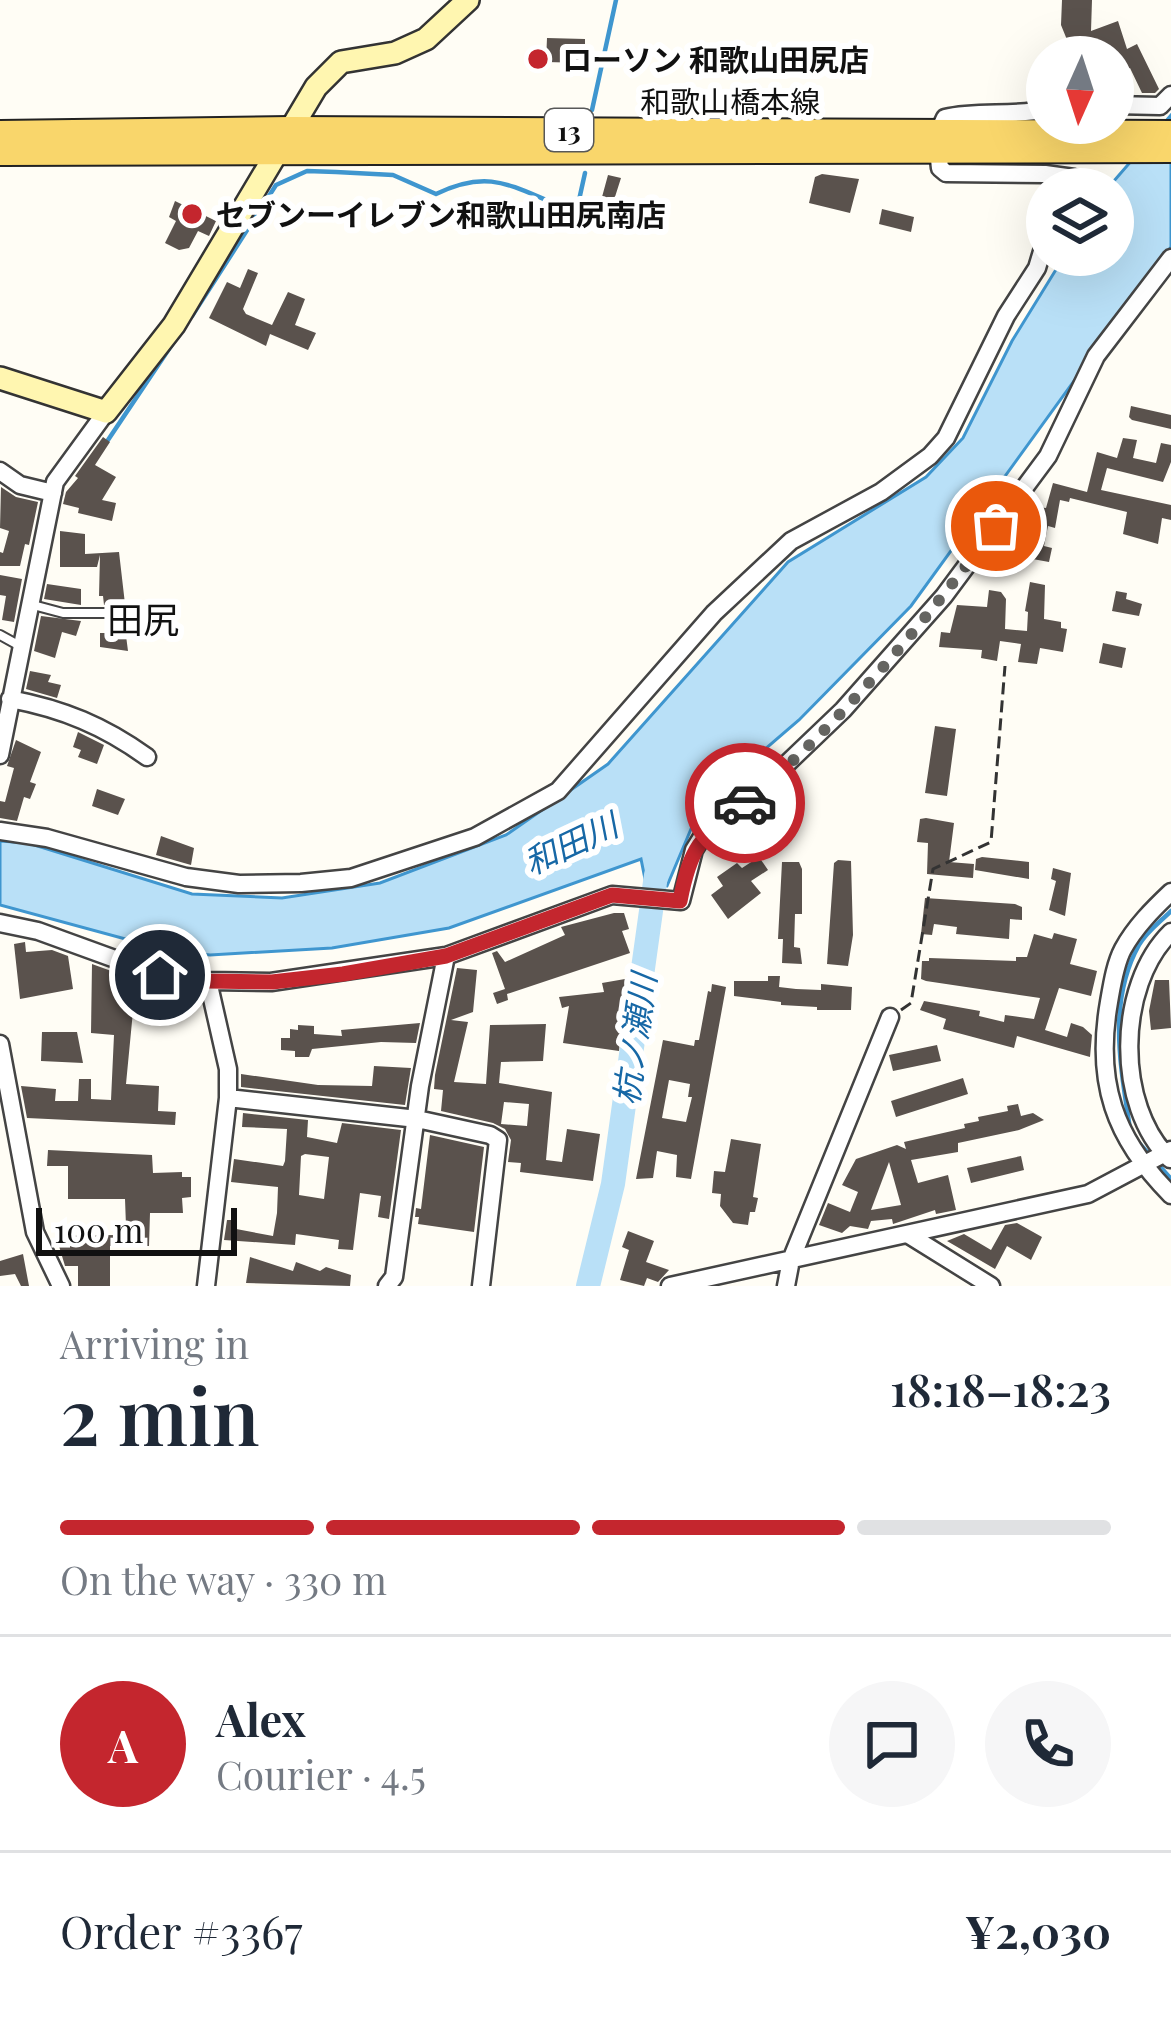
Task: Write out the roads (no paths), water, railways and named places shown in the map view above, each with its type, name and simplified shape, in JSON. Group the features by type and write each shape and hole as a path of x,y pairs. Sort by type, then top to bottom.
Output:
{"main road":[{"name":"和歌山橋本線","path":"0,133 283,140 1026,141"},
{"name":"和歌山橋本線","path":"1134,140 1171,133"},
{"name":"和歌山橋本線","path":"0,153 283,140"},
{"name":"和歌山橋本線","path":"1134,142 1171,150"}],"street":[{"path":"0,755 7,699 61,470 174,325 316,87 341,62 395,53 426,39 468,0"},
{"path":"1134,105 1160,106 1171,95"},
{"path":"1026,114 945,118 938,141 940,168 946,173 1026,174"},
{"path":"0,922 160,975 272,982 446,956 612,895 680,901 702,836 751,798 843,710 944,596 1048,456 1096,356 1171,258"},
{"path":"0,831 47,838 186,877 239,884 351,878 475,837 558,791 715,613 791,541 881,492 938,447 1032,276"},
{"path":"0,378 106,412"},
{"path":"2,477 52,493"},
{"path":"7,699 56,707 109,730 147,757"},
{"path":"1171,892 1120,953 1104,1037 1113,1111 1142,1166 1171,1195"},
{"path":"670,1286 1088,1194 1169,1155 1149,1134 1130,1054 1140,980 1171,932"},
{"path":"387,1286 394,1277 420,1086 446,956"},
{"path":"206,1286 228,1098 228,1069 208,981"},
{"path":"787,1286 791,1260 890,1017"},
{"path":"0,1044 35,1232 61,1286"},
{"path":"228,1098 417,1119 498,1140 481,1286"},
{"path":"909,1235 991,1286"}],"lane":[{"path":"32,604 62,613 105,613"},
{"path":"0,635 20,646"}],"water":[{"name":"和田川","path":"1171,115 1171,247 911,606 799,720 702,803 667,886 646,884 641,859 449,928 332,948 210,955 166,950 0,905 0,841 28,843 192,894 282,898 380,883 506,835 608,764 788,562 926,477 963,438 1012,341 1052,276 1134,276 1134,168 1125,168"}],"waterway":[{"path":"592,110 616,0"},
{"path":"192,316 276,185 307,171 393,175 436,194 488,181 568,209 577,209 585,173"},
{"path":"108,440 175,340"},
{"name":"杭ノ瀬川","path":"588,1286 613,1184 656,875"},
{"path":"1130,1129 1119,1036 1123,989 1139,945 1171,911"},
{"path":"1139,1143 1171,1179"}],"place":[{"name":"ローソン 和歌山田尻店","path":"538,59"},
{"name":"セブンーイレブン和歌山田尻南店","path":"192,214"}],"district":[{"name":"田尻","path":"143,618"}]}
